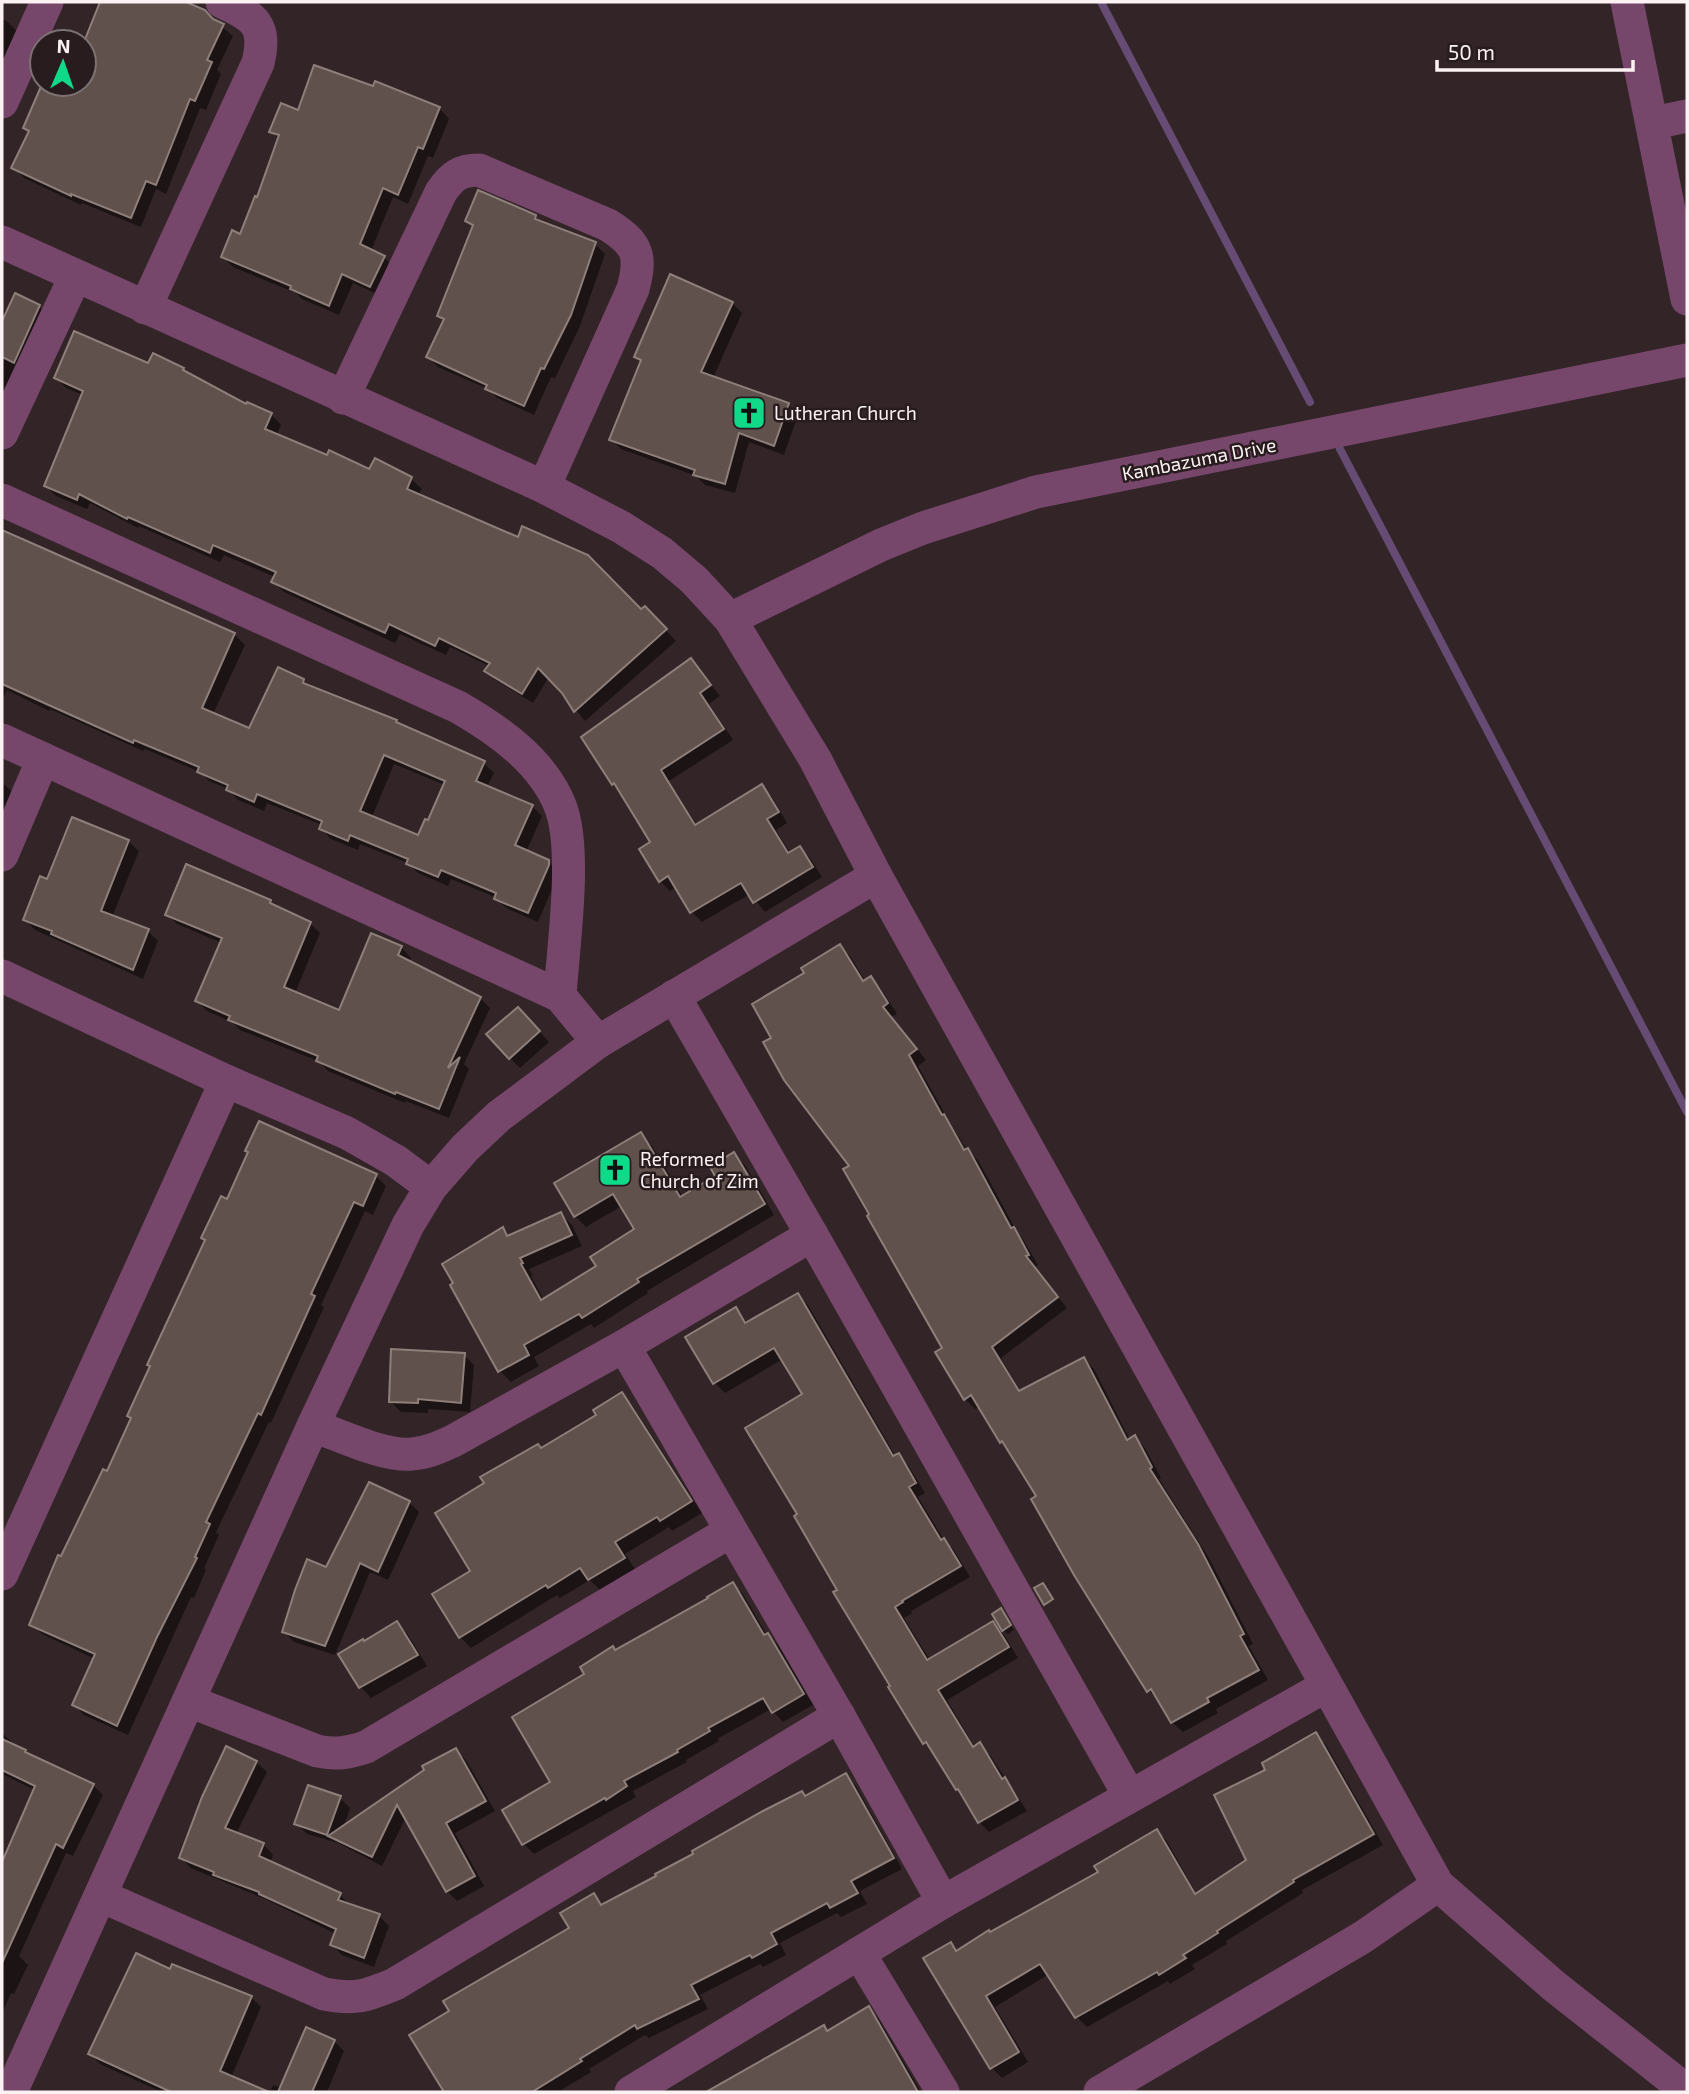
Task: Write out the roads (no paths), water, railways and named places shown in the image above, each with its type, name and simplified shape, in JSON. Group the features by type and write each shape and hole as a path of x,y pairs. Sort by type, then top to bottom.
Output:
{"street":[{"path":"2,102 47,2"},
{"path":"145,308 257,63 262,42 258,25 245,12 222,2"},
{"path":"1627,2 1687,299"},
{"path":"1653,123 1687,116"},
{"path":"343,398 441,191 450,179 463,170 479,170 608,225 625,236 636,249 639,266 633,289 544,487"},
{"path":"2,242 544,487 621,527 662,552 694,580 730,619 815,759 876,876 1438,1885 1555,1986 1687,2091"},
{"path":"2,433 75,277"},
{"name":"Kambazuma Drive","path":"730,619 881,544 1036,492 1687,360"},
{"path":"2,500 458,707 490,726 518,749 545,780 561,808 566,837 568,871 560,996"},
{"path":"2,740 560,996 598,1042"},
{"path":"2,855 43,759"},
{"path":"15,2091 313,1426 408,1224 431,1187 465,1148 499,1116 598,1042 876,876"},
{"path":"2,976 359,1139 396,1161 431,1187"},
{"path":"674,996 1129,1795"},
{"path":"2,1574 226,1080"},
{"path":"313,1426 386,1452 409,1455 428,1451 453,1441 624,1346 812,1235"},
{"path":"624,1346 839,1716 943,1902"},
{"path":"189,1701 317,1751 334,1754 366,1747 731,1531"},
{"path":"631,2092 943,1902 1325,1686"},
{"path":"101,1896 324,1994 348,1999 369,1995 395,1984 839,1716"},
{"path":"1100,2092 1363,1937 1438,1885"},
{"path":"859,1953 943,2092"}],"waterway":[{"path":"1101,2 1310,402"},
{"path":"1340,449 1687,1112"}],"place":[{"name":"Lutheran Church","path":"749,413"},
{"name":"Reformed Church of Zim","path":"615,1170"}]}
